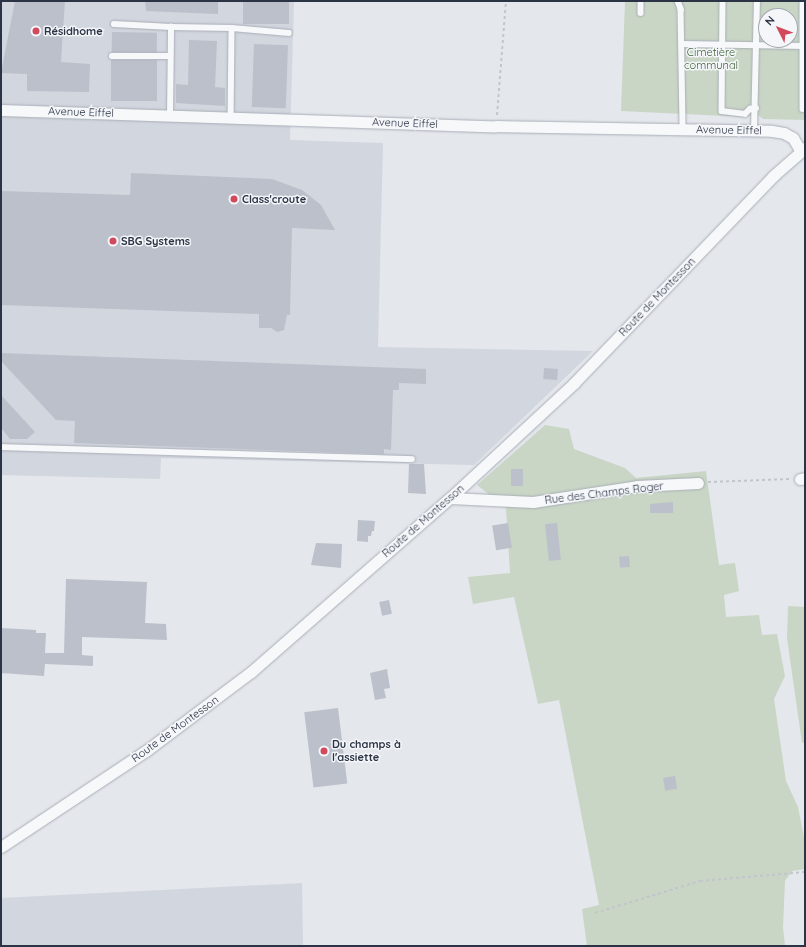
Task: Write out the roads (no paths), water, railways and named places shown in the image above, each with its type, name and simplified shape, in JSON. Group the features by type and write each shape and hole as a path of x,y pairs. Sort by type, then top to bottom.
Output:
{"street":[{"name":"Avenue Eiffel","path":"1,110 496,126 754,131 784,133 793,138 803,149"},
{"name":"Route de Montesson","path":"1,847 214,701 450,498 574,384 803,149"},
{"name":"Rue des Champs Roger","path":"450,498 533,502 637,486 698,483"}],"lane":[{"path":"641,1 641,13"},
{"path":"678,1 681,9 683,129"},
{"path":"723,1 722,111 745,114 750,108 756,108"},
{"path":"754,131 756,108 757,1"},
{"path":"803,1 803,109"},
{"path":"114,24 232,28 289,33"},
{"path":"170,115 171,27"},
{"path":"231,117 232,28"},
{"path":"682,44 757,43 804,46"},
{"path":"112,56 170,56"},
{"path":"1,447 412,460"}],"place":[{"name":"Résidhome","path":"36,31"},
{"name":"Class'croute","path":"234,199"},
{"name":"SBG Systems","path":"113,241"},
{"name":"Du champs à l'assiette","path":"324,751"}],"park label":[{"name":"Cimetière communal","path":"711,59"}]}
